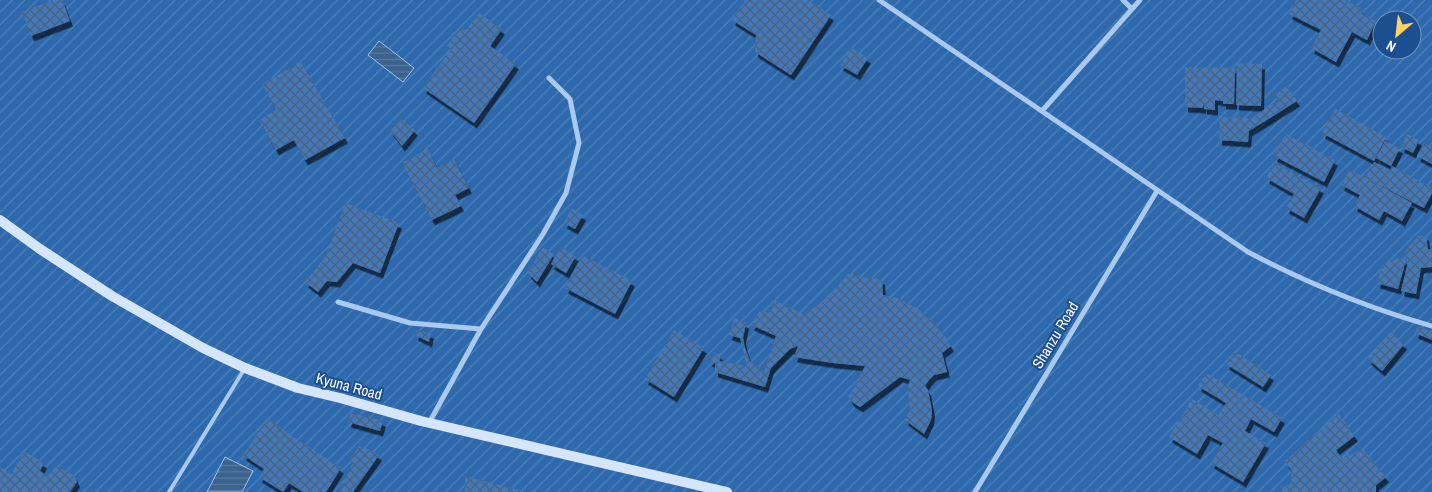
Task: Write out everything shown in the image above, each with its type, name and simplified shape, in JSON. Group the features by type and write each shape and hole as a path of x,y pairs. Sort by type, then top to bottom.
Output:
{"main road":[{"name":"Kyuna Road","path":"0,220 40,249 112,296 203,348 245,368 298,388 429,423 727,492"}],"street":[{"path":"879,0 1248,252 1312,284 1403,318 1432,326"},
{"path":"1123,0 1131,8"},
{"path":"1042,111 1140,0"},
{"path":"429,423 481,329 543,234 566,194 579,143 570,99 549,78"},
{"name":"Shanzu Road","path":"975,492 1157,191"},
{"path":"338,302 410,323 481,329"}],"lane":[{"path":"169,492 245,368"}],"shaded area":[{"path":"0,0 1432,0 1432,492 0,492"},
{"path":"379,41 414,68 403,82 368,55"},
{"path":"225,457 253,471 242,492 207,492"}],"building":[{"path":"53,0 62,0 70,21 31,36 22,12"},
{"path":"745,0 807,0 831,15 791,75 755,52 756,35 732,20"},
{"path":"1296,0 1345,0 1362,9 1361,13 1372,19 1372,29 1367,40 1352,32 1336,62 1311,48 1321,30 1289,14"},
{"path":"479,13 502,29 490,46 516,64 474,123 423,88 451,49 447,46 458,30 466,30"},
{"path":"851,48 868,58 857,75 840,65"},
{"path":"301,62 345,138 305,160 294,140 276,150 259,120 276,110 262,84"},
{"path":"1237,63 1262,64 1261,106 1236,105"},
{"path":"1185,67 1235,68 1234,104 1223,104 1223,101 1215,100 1215,110 1204,109 1204,102 1203,108 1185,107"},
{"path":"1287,86 1297,101 1249,131 1248,142 1219,140 1220,117 1251,118 1278,101 1274,94"},
{"path":"1335,109 1386,137 1374,161 1322,133"},
{"path":"400,118 415,130 402,146 390,130"},
{"path":"1286,134 1335,160 1324,182 1274,156"},
{"path":"1407,134 1419,140 1413,153 1401,147"},
{"path":"1385,141 1400,148 1391,166 1376,158"},
{"path":"1424,143 1432,147 1432,164 1417,156"},
{"path":"428,149 437,168 454,159 469,188 455,195 461,206 432,220 402,163"},
{"path":"1374,162 1390,170 1392,166 1432,188 1432,193 1424,208 1368,179 1412,203 1402,221 1384,211 1379,220 1354,206 1360,195 1341,185 1349,169 1365,178"},
{"path":"1274,163 1321,188 1304,218 1286,208 1294,194 1266,178"},
{"path":"346,203 399,223 380,273 353,263 337,282 327,281 318,292 305,282 325,257"},
{"path":"571,208 583,215 575,229 564,223"},
{"path":"1426,235 1428,249 1432,249 1432,267 1421,268 1416,294 1401,291 1408,262 1405,252 1418,236"},
{"path":"542,247 554,254 537,282 528,273"},
{"path":"561,247 576,256 566,273 551,264"},
{"path":"582,255 632,281 615,314 565,288"},
{"path":"1398,258 1406,260 1398,289 1377,283 1382,266"},
{"path":"848,274 882,279 883,295 898,298 921,311 938,327 951,346 942,353 947,372 934,375 925,386 928,390 932,411 931,420 924,434 905,420 910,408 908,386 910,380 900,377 860,407 852,402 848,396 855,387 865,366 794,357 798,346 790,349 771,368 765,387 715,372 715,363 709,361 715,352 720,355 720,361 745,366 746,361 740,338 729,335 734,318 746,323 743,338 745,348 750,361 764,372 776,336 751,325 759,312 770,312 774,300 803,314 826,300"},
{"path":"1418,326 1432,332 1432,340 1415,333"},
{"path":"417,330 431,333 429,342 415,335"},
{"path":"674,330 704,348 674,397 645,379"},
{"path":"1390,332 1404,344 1382,371 1368,359"},
{"path":"1234,351 1271,375 1263,387 1226,364"},
{"path":"1206,373 1282,418 1274,432 1251,419 1245,431 1266,443 1243,482 1211,463 1223,443 1208,435 1197,454 1169,437 1192,399 1218,415 1226,403 1198,386"},
{"path":"351,413 383,421 380,431 348,422"},
{"path":"1339,414 1355,436 1336,450 1342,459 1348,453 1349,456 1362,448 1386,477 1376,485 1376,492 1282,492 1281,486 1290,485 1292,471 1285,461"},
{"path":"267,419 341,468 326,492 303,492 289,483 283,492 259,477 264,469 243,455"},
{"path":"359,446 379,455 353,492 340,492 352,464 350,460"},
{"path":"24,451 44,463 40,471 48,476 55,467 74,475 77,482 70,492 0,492 0,467 11,474"},
{"path":"465,476 523,491 523,492 465,492"}]}
